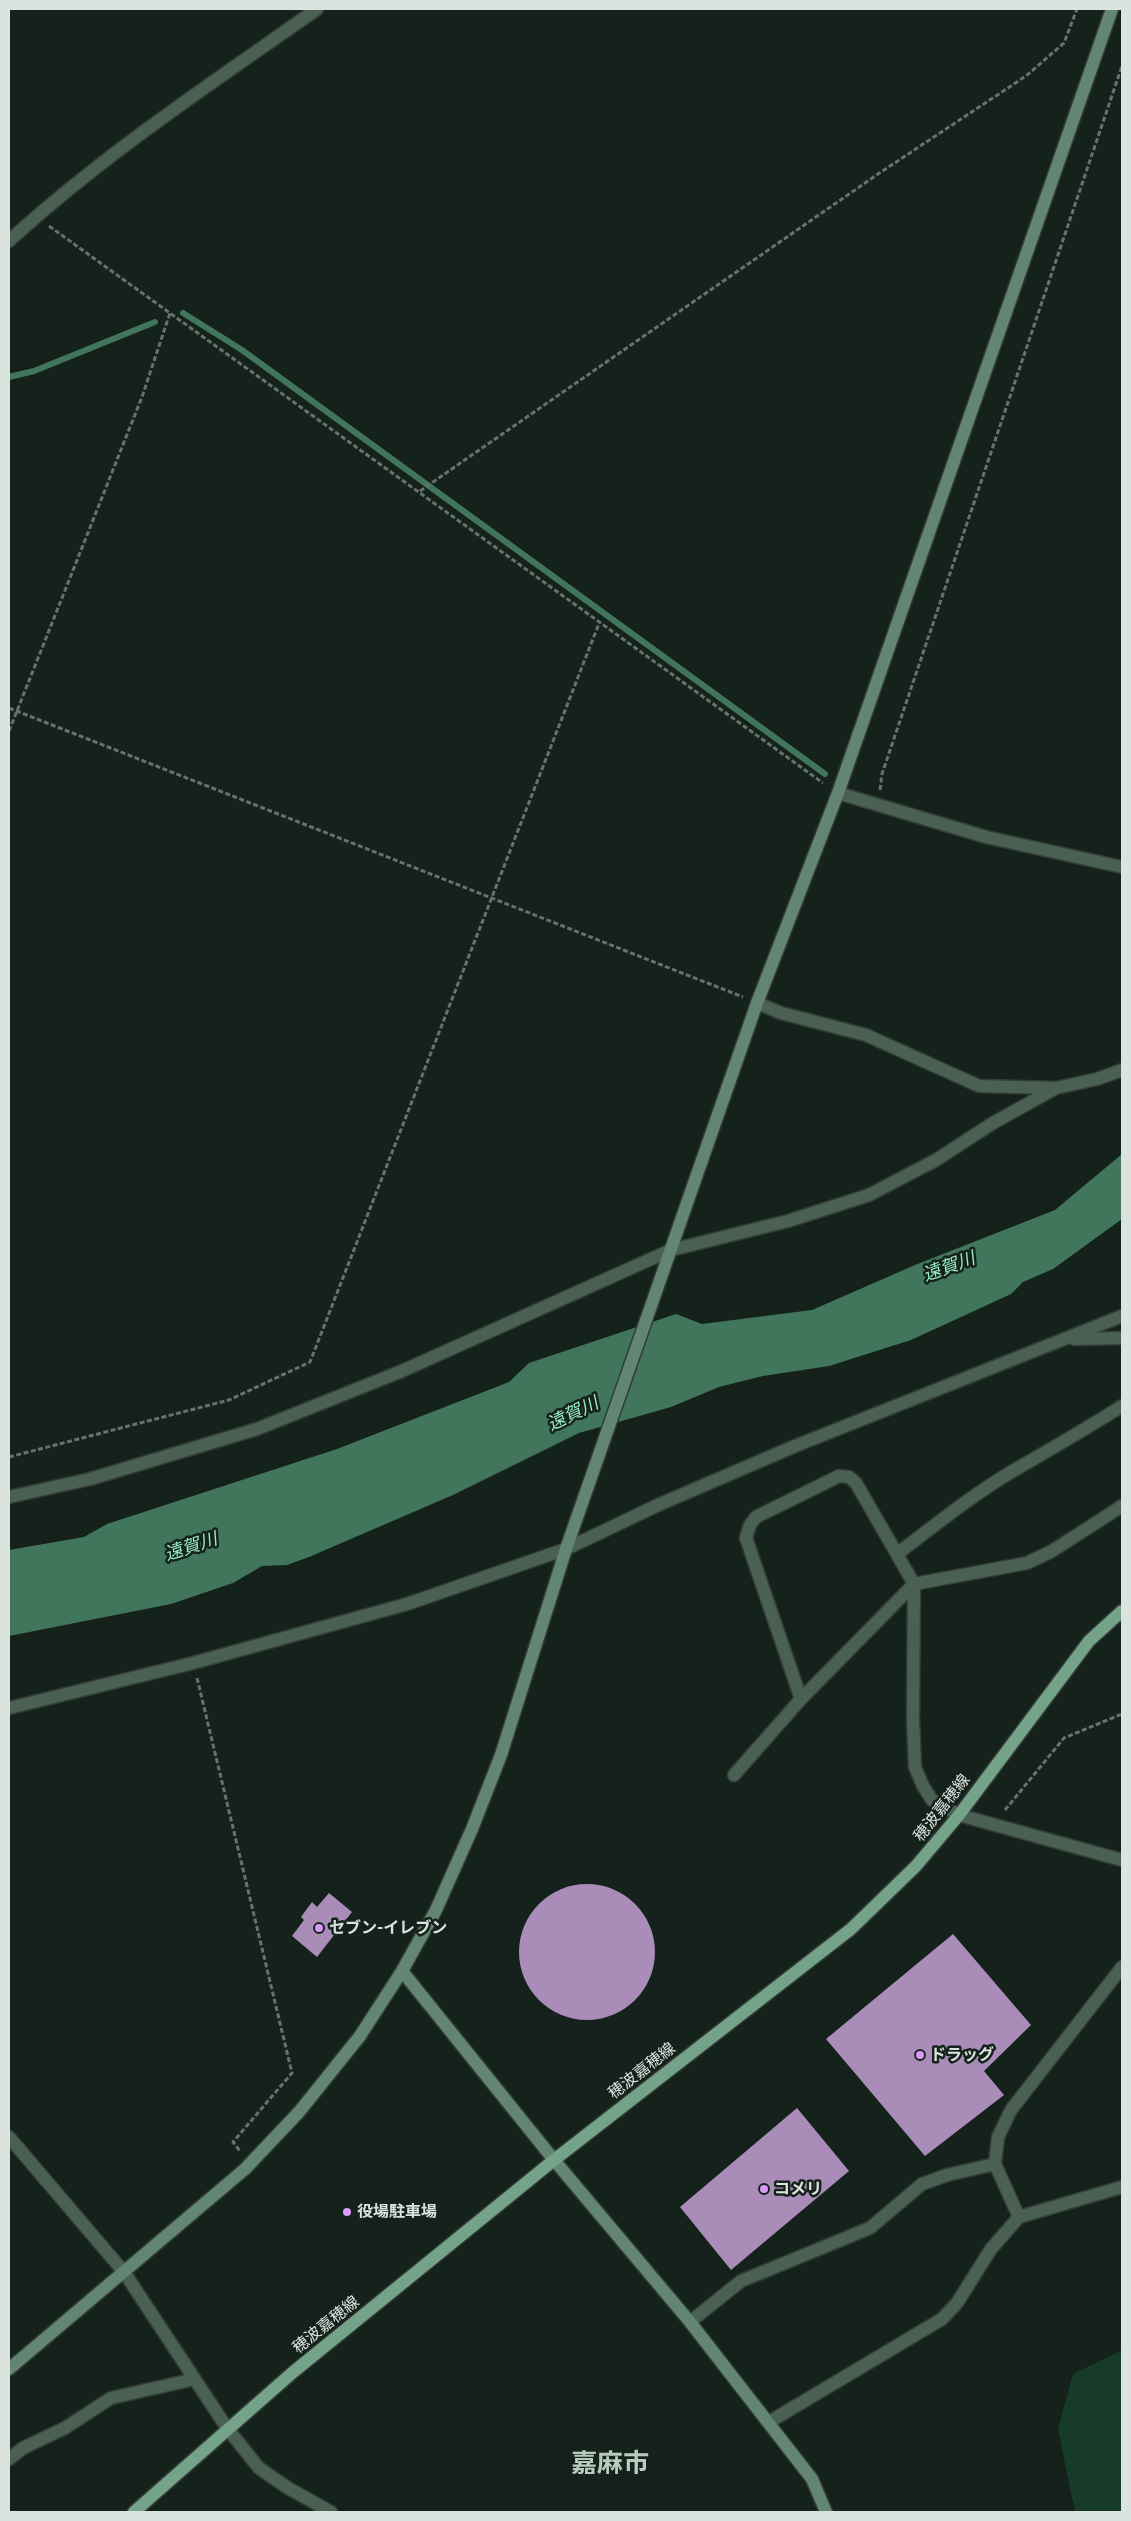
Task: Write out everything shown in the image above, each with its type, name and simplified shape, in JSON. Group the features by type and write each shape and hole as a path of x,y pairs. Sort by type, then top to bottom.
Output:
{"main road":[{"name":"穂波嘉穂線","path":"134,2512 227,2428 554,2160 851,1929 916,1866 959,1815 1089,1641 1122,1611"}],"street":[{"path":"9,240 148,127 317,9"},
{"path":"9,2369 251,2163 299,2112 360,2036 402,1971 436,1910 502,1755 566,1549 670,1250 757,1003 838,794 1110,10 1122,18"},
{"path":"838,794 986,837 1122,867"},
{"path":"757,1003 781,1013 866,1035 979,1086 1056,1088 1097,1079 1122,1070"},
{"path":"9,1497 90,1479 257,1429 402,1370 670,1250 788,1221 869,1195 936,1160 993,1124 1056,1088"},
{"path":"9,1708 193,1663 407,1604 566,1549 658,1505 795,1446 1122,1316"},
{"path":"1064,1340 1122,1338"},
{"path":"897,1554 956,1509 1011,1473 1051,1451 1122,1406"},
{"path":"801,1699 746,1538 750,1526 756,1517 840,1476 849,1477 856,1483 914,1584 913,1719 915,1766 923,1786 932,1800 959,1815 1122,1860"},
{"path":"734,1775 801,1699 914,1584 1027,1563 1052,1551 1122,1506"},
{"path":"1019,2217 994,2164 998,2137 1011,2110 1122,1966"},
{"path":"402,1971 554,2160 690,2322 812,2479 826,2512"},
{"path":"9,2137 124,2272 227,2428 259,2468 288,2488 331,2512"},
{"path":"690,2322 741,2280 870,2228 922,2184 947,2175 994,2164"},
{"path":"768,2422 942,2319 957,2303 991,2249 1019,2217 1122,2187"},
{"path":"9,2459 23,2448 65,2428 111,2398 195,2378"}],"path":[{"path":"422,490 878,174 1026,76 1064,43 1077,9"},
{"path":"878,805 882,774 1122,66"},
{"path":"35,217 422,490 838,794"},
{"path":"9,732 142,397 170,314"},
{"path":"9,1457 229,1400 310,1362 600,621"},
{"path":"9,708 757,1003"},
{"path":"193,1663 292,2073 233,2142 251,2163"},
{"path":"993,1824 1064,1738 1122,1714"}],"shaded area":[{"path":"1122,2350 1122,2512 1075,2512 1058,2429 1073,2374"}],"water":[{"name":"遠賀川","path":"1122,1154 1122,1219 1053,1269 1023,1282 1011,1294 911,1340 829,1366 763,1376 719,1387 671,1407 579,1433 453,1495 309,1557 287,1565 262,1566 233,1583 171,1604 9,1636 9,1550 84,1537 107,1524 337,1449 509,1382 529,1363 676,1314 702,1324 812,1310 915,1265 1055,1210"}],"building":[{"path":"587,1884 613,1889 635,1904 650,1926 655,1952 650,1978 635,2000 613,2015 587,2020 561,2015 539,2000 524,1978 519,1952 524,1926 539,1904 561,1889"},
{"name":"セブン-イレブン","path":"329,1893 352,1912 317,1957 292,1936 304,1920 301,1917 312,1902 317,1907"},
{"name":"ドラッグ","path":"953,1934 1031,2025 984,2071 1004,2095 925,2156 826,2039"},
{"name":"コメリ","path":"797,2108 849,2171 731,2270 680,2207"}],"waterway":[{"path":"183,313 242,350 825,774"},
{"path":"9,377 34,371 155,322"}],"place":[{"name":"セブン-イレブン","path":"319,1928"},
{"name":"ドラッグ","path":"920,2055"},
{"name":"コメリ","path":"764,2189"},
{"name":"役場駐車場","path":"347,2212"}],"district":[{"name":"嘉麻市","path":"610,2464"}]}
